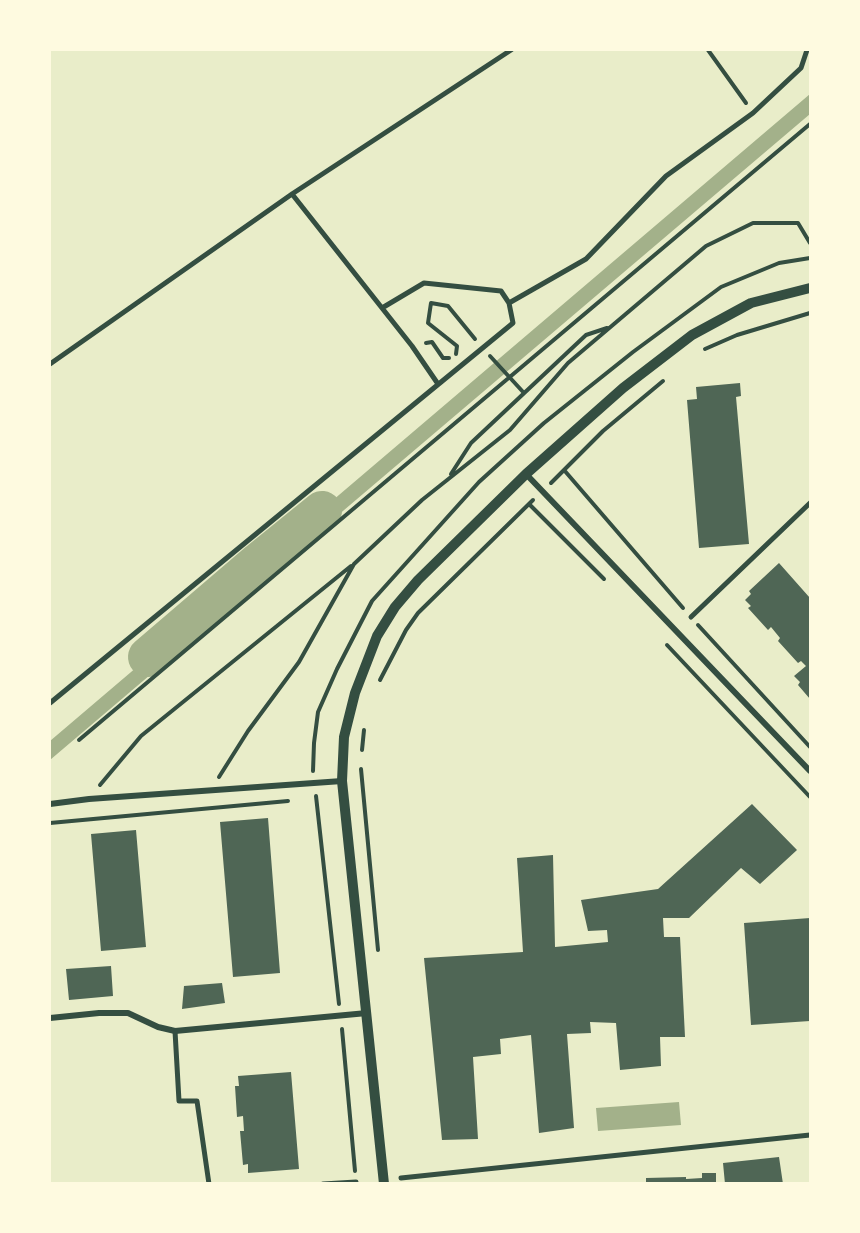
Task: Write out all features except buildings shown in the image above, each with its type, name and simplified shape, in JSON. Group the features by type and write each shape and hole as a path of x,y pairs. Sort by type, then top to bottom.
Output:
{"street":[{"path":"50,364 292,194 511,50"},
{"path":"509,303 586,259 666,176 753,113 801,68 807,50"},
{"path":"292,194 412,346 438,384"},
{"path":"50,703 513,323 509,303 501,291 424,283 382,308"},
{"path":"384,1184 342,781 344,736 355,693 377,636 395,607 418,580 526,474 623,388 692,335 751,303 810,288"},
{"path":"526,474 810,771"},
{"path":"691,617 810,503"},
{"path":"50,804 89,799 342,781"},
{"path":"50,1018 99,1013 128,1013 175,1032 367,1013"},
{"path":"175,1032 179,1101 197,1101 209,1184"},
{"path":"401,1178 810,1135"},
{"path":"323,1184 356,1182"}],"path":[{"path":"708,50 753,113"},
{"path":"79,740 810,124"},
{"path":"89,799 141,736 354,564 422,500 510,430 568,363 706,246 753,223 798,223 810,243"},
{"path":"356,1182 315,783 314,743 318,712 337,669 372,601 479,482 544,423 633,352 721,287 779,263 810,258"},
{"path":"412,346 432,342 443,358 455,357 457,346 428,323 431,303 448,306 480,344"},
{"path":"700,351 737,334 810,314"},
{"path":"448,479 471,443 586,334 611,327"},
{"path":"487,352 524,393"},
{"path":"377,688 391,657 418,613 603,431 667,377"},
{"path":"529,504 612,587"},
{"path":"211,791 248,731 299,662 354,564"},
{"path":"663,641 810,797"},
{"path":"365,726 361,770 379,960"},
{"path":"304,800 316,799"},
{"path":"50,823 293,801"}],"shaded area":[{"path":"810,94 810,114 50,760 50,741"},
{"path":"679,1102 681,1125 598,1131 596,1108"}],"waterway":[{"path":"148,657 322,511"}]}
